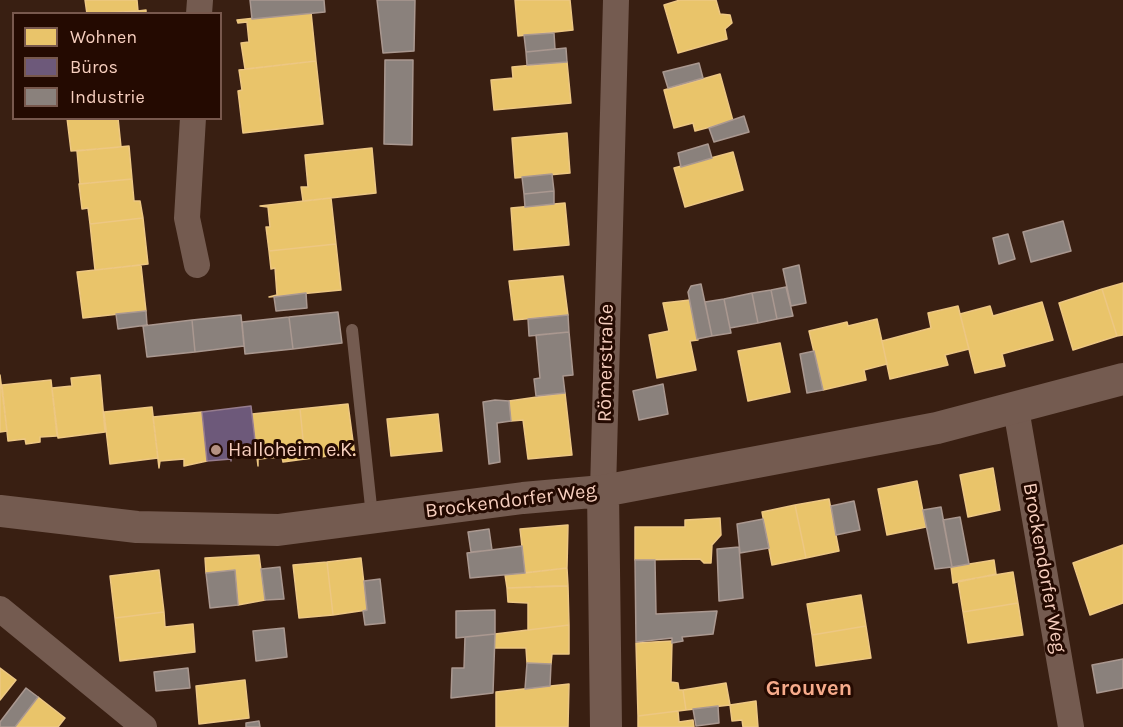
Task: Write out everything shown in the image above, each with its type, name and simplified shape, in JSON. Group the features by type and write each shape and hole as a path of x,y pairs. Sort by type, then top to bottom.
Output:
{"street":[{"name":"Römerstraße","path":"606,727 603,491 616,0"},
{"path":"193,120 187,218 197,265"},
{"name":"Brockendorfer Weg","path":"0,511 137,527 278,530 603,491 937,428 1123,379"},
{"name":"Brockendorfer Weg","path":"1016,409 1071,727"},
{"path":"0,609 144,727"}],"lane":[{"path":"351,330 373,518"}],"building: Wohnen":[{"path":"85,0 137,0 138,11 87,12"},
{"path":"515,0 570,0 573,30 518,36"},
{"path":"680,0 716,0 720,14 730,15 732,23 725,29 727,39 678,53 664,5"},
{"path":"311,12 316,61 245,69 241,43 249,42 247,22 238,23 237,20"},
{"path":"316,61 323,124 243,133 238,91 242,90 239,70"},
{"path":"567,62 571,103 494,110 491,80 513,78 512,67"},
{"path":"720,74 733,121 695,131 693,123 674,128 664,90"},
{"path":"67,120 118,120 121,147 71,151"},
{"path":"567,133 570,173 515,178 512,138"},
{"path":"129,146 132,179 80,184 77,151"},
{"path":"372,148 376,193 303,201 301,187 308,187 305,155"},
{"path":"733,152 743,190 685,207 674,168"},
{"path":"132,179 134,201 140,201 143,218 90,224 88,208 82,209 79,184"},
{"path":"331,198 336,244 269,251 266,227 270,227 268,207 260,206"},
{"path":"565,203 569,245 514,250 511,208"},
{"path":"143,218 148,264 95,270 90,224"},
{"path":"336,244 341,290 269,297 277,295 275,268 271,269 269,251"},
{"path":"141,265 146,311 83,318 77,272"},
{"path":"563,276 568,315 514,320 509,281"},
{"path":"1123,283 1123,335 1117,336 1102,289"},
{"path":"1102,289 1117,336 1073,350 1059,303"},
{"path":"690,300 698,340 690,341 696,370 657,378 649,335 669,331 663,303"},
{"path":"1042,302 1053,340 1002,354 1005,366 975,373 960,314 990,306 993,316"},
{"path":"958,306 969,349 945,355 948,365 890,379 882,341 931,328 928,313"},
{"path":"877,319 887,364 864,370 866,380 823,390 809,331 847,322 848,326"},
{"path":"780,343 790,392 748,401 738,351"},
{"path":"0,375 7,431 0,432"},
{"path":"100,375 105,432 58,438 52,388 72,386 71,378"},
{"path":"51,380 57,436 40,437 40,442 26,444 25,439 8,441 2,385"},
{"path":"565,393 572,455 528,459 523,420 511,421 509,401"},
{"path":"348,404 355,456 352,449 328,452 328,456 305,459 300,409"},
{"path":"152,407 158,458 110,464 104,412"},
{"path":"300,409 305,459 283,462 282,457 258,459 258,466 252,414"},
{"path":"202,412 207,461 184,466 184,459 160,461 159,468 153,417"},
{"path":"438,414 442,451 391,456 387,419"},
{"path":"993,468 1000,510 968,517 960,475"},
{"path":"917,481 926,527 887,535 878,489"},
{"path":"829,499 839,551 806,558 795,505"},
{"path":"795,505 806,558 772,565 762,512"},
{"path":"720,518 721,535 712,545 711,563 704,563 700,559 635,560 635,527 685,527 685,520"},
{"path":"568,525 567,568 525,573 520,529"},
{"path":"1123,545 1123,603 1090,615 1073,563"},
{"path":"259,555 265,600 238,605 235,570 206,573 205,558"},
{"path":"361,558 367,610 333,615 327,562"},
{"path":"994,560 996,574 953,583 951,567"},
{"path":"327,562 333,615 299,618 293,565"},
{"path":"567,568 568,586 507,588 505,575"},
{"path":"159,570 164,612 115,618 110,576"},
{"path":"1013,572 1018,603 963,612 958,581"},
{"path":"568,586 569,625 528,630 528,603 508,602 507,588"},
{"path":"861,595 866,626 812,635 807,604"},
{"path":"1018,603 1023,635 968,643 963,612"},
{"path":"164,612 165,627 193,624 195,652 120,661 115,618"},
{"path":"569,625 569,654 552,654 551,664 527,663 526,648 494,648 495,634"},
{"path":"866,626 871,658 816,666 812,635"},
{"path":"672,641 671,682 678,683 679,690 683,690 686,710 638,716 636,643"},
{"path":"0,668 16,680 0,700"},
{"path":"245,680 249,718 199,724 196,686"},
{"path":"726,683 730,705 686,710 683,690"},
{"path":"569,684 568,727 496,727 496,692"},
{"path":"38,697 65,718 58,727 15,727"},
{"path":"756,701 758,727 743,727 742,720 732,721 730,705"},
{"path":"678,711 679,722 693,720 694,727 638,727 638,716"}],"building: Büros":[{"path":"251,406 257,458 255,451 231,454 231,459 207,461 202,412"}],"building: Industrie":[{"path":"250,0 324,0 325,12 252,19"},
{"path":"377,0 415,0 414,51 383,53"},
{"path":"554,33 555,49 526,52 524,35"},
{"path":"566,48 567,62 527,65 526,52"},
{"path":"385,60 413,60 412,145 384,144"},
{"path":"699,63 703,78 668,88 663,72"},
{"path":"744,116 749,132 714,142 709,128"},
{"path":"708,144 712,158 681,167 678,153"},
{"path":"552,174 554,191 524,194 522,177"},
{"path":"554,191 554,204 525,207 524,194"},
{"path":"1063,221 1071,251 1031,262 1023,232"},
{"path":"1008,234 1015,259 999,264 993,238"},
{"path":"799,265 806,303 791,306 783,269"},
{"path":"701,284 712,336 697,339 688,292 691,286"},
{"path":"786,287 793,316 777,319 771,290"},
{"path":"771,290 777,319 758,323 752,293"},
{"path":"306,293 307,308 276,311 274,297"},
{"path":"752,293 758,323 730,328 724,299"},
{"path":"724,299 731,333 712,336 705,302"},
{"path":"146,311 147,325 118,329 116,314"},
{"path":"338,312 342,343 293,349 289,317"},
{"path":"241,315 244,346 195,352 192,320"},
{"path":"568,315 569,332 529,336 528,319"},
{"path":"289,317 293,349 245,354 242,322"},
{"path":"192,320 195,352 147,357 143,326"},
{"path":"569,332 573,375 563,376 565,393 536,396 534,379 540,378 536,335"},
{"path":"814,351 823,390 807,393 800,354"},
{"path":"663,384 668,414 639,420 633,391"},
{"path":"509,401 511,421 497,423 500,462 489,464 483,402"},
{"path":"854,501 860,530 836,535 831,506"},
{"path":"941,507 952,567 935,569 923,510"},
{"path":"960,517 969,564 952,567 943,520"},
{"path":"763,519 769,548 740,553 737,524"},
{"path":"489,529 492,550 471,552 468,532"},
{"path":"522,546 525,573 470,578 467,553"},
{"path":"739,547 743,598 719,601 717,549"},
{"path":"635,560 655,560 656,614 717,611 713,634 682,637 683,641 672,643 672,638 636,642"},
{"path":"280,567 284,599 265,600 261,569"},
{"path":"235,570 238,605 210,608 206,573"},
{"path":"380,579 385,623 365,625 363,611 367,610 364,581"},
{"path":"495,610 495,634 456,638 456,611"},
{"path":"284,628 287,657 256,661 253,631"},
{"path":"495,634 493,693 451,698 452,668 464,668 465,637"},
{"path":"1123,659 1123,688 1097,693 1092,665"},
{"path":"527,663 551,664 550,686 525,689"},
{"path":"188,668 190,688 156,691 154,672"},
{"path":"26,688 38,697 15,727 0,727 0,722"},
{"path":"718,706 719,723 696,726 693,709"},
{"path":"259,721 260,727 246,727 246,723"}],"place":[{"name":"Halloheim e.K.","path":"216,450"}],"district":[{"name":"Grouven","path":"809,689"}]}
